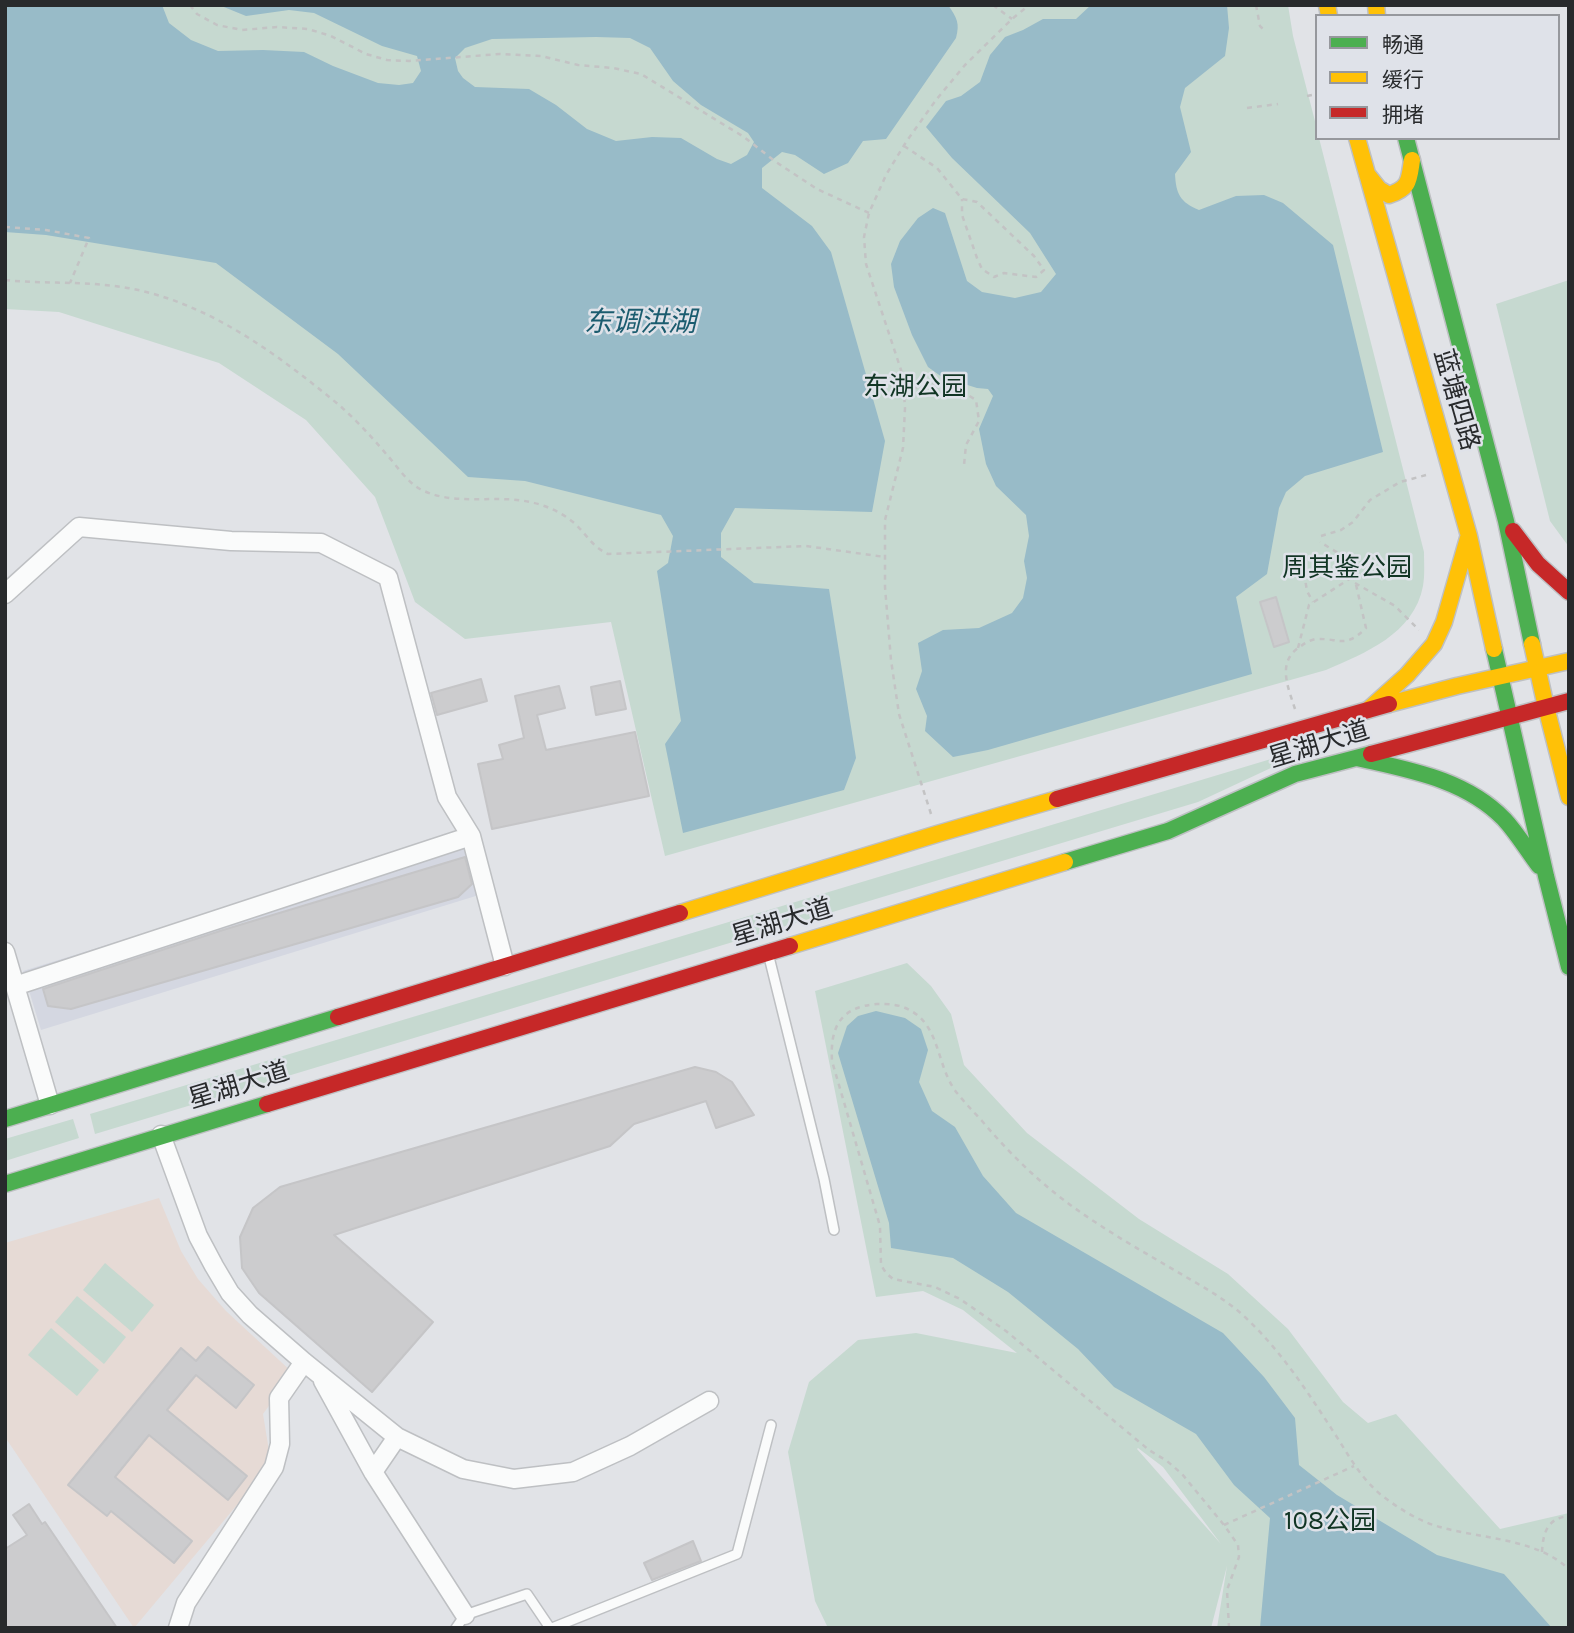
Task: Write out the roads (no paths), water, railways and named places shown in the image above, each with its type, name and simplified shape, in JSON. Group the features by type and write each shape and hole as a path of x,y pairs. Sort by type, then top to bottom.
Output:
{"main road":[{"name":"蓝塘四路","path":"1358,140 1469,536 1569,967"},
{"name":"蓝塘四路","path":"1407,140 1506,522 1546,707 1569,797"},
{"path":"1366,172 1379,190 1389,195 1408,185 1412,160"},
{"path":"1506,522 1533,560 1569,592"},
{"path":"1368,710 1407,675 1434,644 1444,622 1469,536"},
{"name":"星湖大道","path":"5,1184 1168,831 1290,754 1302,729 1457,686 1569,661"},
{"name":"星湖大道","path":"5,1119 937,834 1290,754 1357,758 1569,701"},
{"path":"1357,758 1431,776 1467,790 1502,816 1546,876"}],"street":[{"path":"5,594 79,527 230,541 321,543 388,577 447,797 471,836 505,967"},
{"path":"15,986 471,836"},
{"path":"5,952 50,1105"},
{"path":"161,1135 198,1236 230,1293 250,1315 309,1367 397,1437 463,1469 514,1479 573,1472 629,1446 709,1401"},
{"path":"309,1367 325,1383 373,1472 461,1621"},
{"path":"178,1628 186,1603 274,1467 280,1444 279,1398 309,1367"},
{"path":"373,1472 397,1437"}],"lane":[{"path":"768,952 834,1230"},
{"path":"461,1621 527,1594 551,1628 737,1554 771,1425"}],"water":[{"name":"东调洪湖","path":"5,5 162,5 169,23 191,40 218,51 304,52 378,83 399,85 413,83 421,71 417,56 382,46 314,13 289,10 246,16 219,5 948,5 957,21 956,38 886,139 863,141 848,163 824,174 795,155 782,152 762,168 762,188 812,226 831,252 885,441 872,512 735,508 721,533 721,557 754,583 829,589 856,758 844,790 683,833 665,744 681,721 657,571 668,563 673,536 661,515 525,481 468,477 338,354 216,263 46,235 5,232","holes":["630,38 650,48 673,81 701,105 748,133 754,142 747,155 731,164 681,138 652,137 616,141 587,129 556,105 529,89 475,87 458,71 455,58 465,48 492,39"]},
{"path":"1091,5 1227,5 1229,28 1225,56 1185,88 1180,107 1191,152 1175,174 1176,187 1187,204 1199,210 1236,196 1264,195 1283,203 1333,245 1383,452 1305,476 1286,492 1279,508 1267,574 1236,597 1252,674 988,750 953,757 925,731 927,716 916,689 922,671 918,643 943,630 979,628 1012,613 1023,598 1027,578 1024,561 1029,536 1026,515 996,486 986,464 979,429 993,396 988,389 942,377 928,367 912,335 894,287 891,264 900,241 918,218 933,208 945,213 967,281 982,292 1015,298 1041,292 1056,274 1030,233 952,158 926,127 946,101 961,96 980,82 990,55 1005,37 1043,19 1076,19"},
{"path":"876,1011 905,1018 921,1029 928,1050 919,1082 932,1111 955,1127 983,1176 1016,1213 1223,1333 1264,1377 1295,1418 1299,1465 1337,1495 1437,1555 1504,1574 1552,1628 1260,1628 1270,1518 1234,1485 1196,1434 1114,1387 1078,1349 1008,1292 953,1258 891,1248 889,1223 838,1053 847,1026 858,1016"}],"park label":[{"name":"东湖公园","path":"915,388"},
{"name":"周其鉴公园","path":"1347,569"},
{"name":"108公园","path":"1330,1522"}]}
